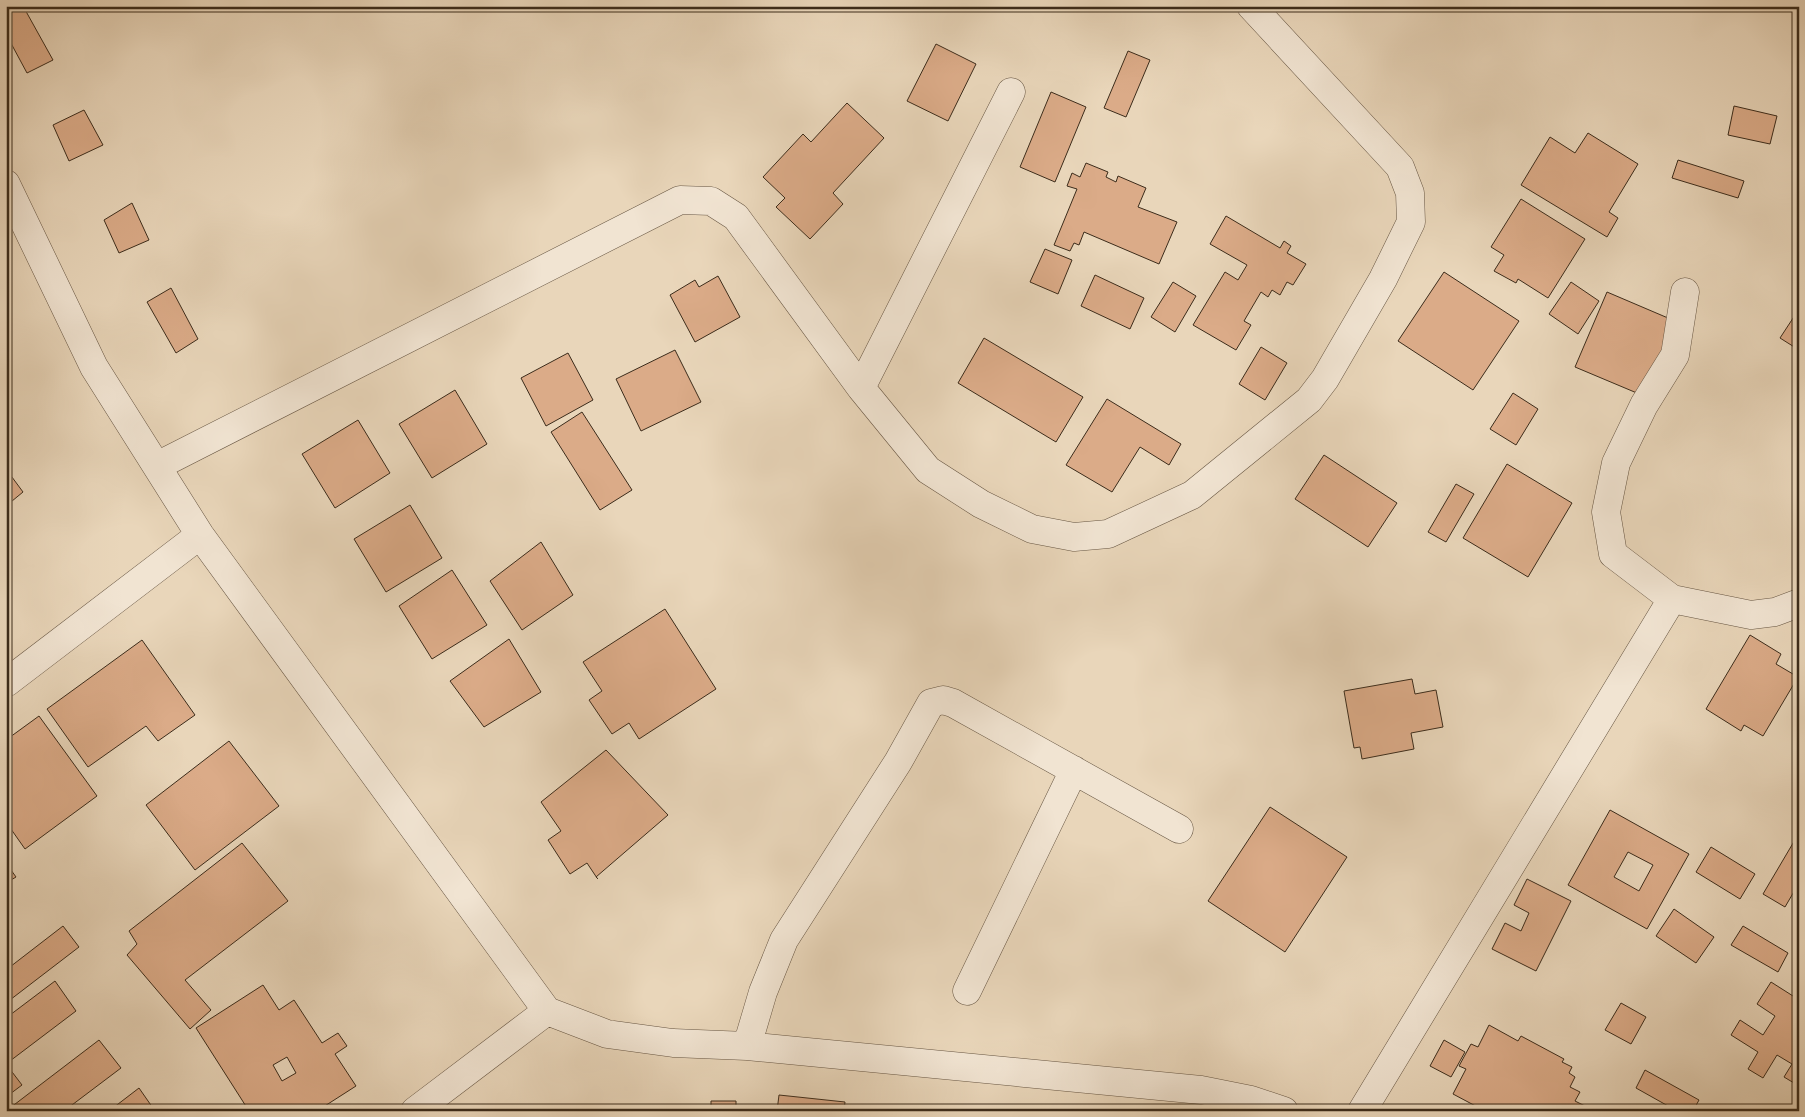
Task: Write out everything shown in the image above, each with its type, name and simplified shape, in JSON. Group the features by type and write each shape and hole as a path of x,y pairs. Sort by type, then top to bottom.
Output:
{"street":[{"path":"157,466 680,200 711,201 736,217 861,388 928,470 981,504 1032,529 1074,537 1108,534 1192,495 1309,400 1378,288 1411,222 1410,193 1400,168 1250,6"},
{"path":"861,388 1011,92"},
{"path":"6,184 94,367 200,534 547,1011 607,1034 673,1042 747,1046 1201,1090 1251,1100 1284,1111"},
{"path":"1685,292 1675,355 1644,405 1616,463 1606,512 1613,554 1672,599 1751,616 1775,612 1799,603"},
{"path":"6,683 200,534"},
{"path":"1362,1111 1672,599"},
{"path":"747,1046 763,992 784,940 898,762 931,703 943,700 953,703 1179,829"},
{"path":"967,992 1074,770"},
{"path":"415,1111 547,1011"}],"building":[{"path":"6,6 23,6 53,60 27,73 6,34"},
{"path":"936,44 976,64 948,121 907,101"},
{"path":"1128,51 1150,60 1126,117 1104,108"},
{"path":"1051,92 1086,107 1055,182 1020,167"},
{"path":"847,103 884,138 833,193 843,204 810,239 776,207 785,198 763,177 803,134 811,142"},
{"path":"1734,106 1777,116 1770,144 1728,135"},
{"path":"84,110 103,145 69,161 53,125"},
{"path":"1588,133 1638,164 1609,212 1618,218 1607,237 1521,185 1550,137 1575,153"},
{"path":"1678,160 1744,181 1738,198 1672,178"},
{"path":"1086,163 1108,172 1106,177 1116,182 1118,176 1146,188 1138,207 1177,222 1159,264 1084,232 1079,245 1074,243 1070,251 1054,245 1077,189 1067,186 1072,173 1080,177"},
{"path":"1521,199 1585,239 1548,298 1518,279 1516,283 1494,271 1504,255 1491,247"},
{"path":"132,203 149,240 119,253 104,220"},
{"path":"1226,216 1280,248 1284,241 1291,246 1287,253 1306,264 1293,285 1287,282 1280,295 1272,290 1268,297 1261,292 1244,321 1251,325 1236,350 1193,325 1225,272 1238,280 1247,265 1210,244"},
{"path":"1045,249 1072,260 1058,294 1030,282"},
{"path":"1444,272 1519,321 1473,390 1398,341"},
{"path":"1095,275 1144,298 1130,329 1081,306"},
{"path":"718,276 740,317 695,342 670,295 695,280 699,287"},
{"path":"1173,282 1196,296 1175,332 1151,317"},
{"path":"1571,282 1599,301 1578,334 1549,314"},
{"path":"171,288 198,339 176,353 147,302"},
{"path":"1607,292 1675,321 1644,396 1575,367"},
{"path":"1799,309 1799,350 1780,338"},
{"path":"984,338 1083,397 1056,442 958,383"},
{"path":"1261,347 1287,363 1265,400 1239,384"},
{"path":"675,350 701,402 641,431 616,379"},
{"path":"568,353 593,400 546,426 521,378"},
{"path":"455,390 487,444 432,478 399,424"},
{"path":"1513,393 1538,409 1516,445 1490,429"},
{"path":"1107,399 1181,444 1169,465 1140,447 1112,492 1066,465"},
{"path":"582,412 632,490 600,510 551,432"},
{"path":"358,420 390,473 335,508 302,454"},
{"path":"1324,455 1397,503 1368,547 1295,499"},
{"path":"1507,464 1572,503 1528,577 1463,538"},
{"path":"6,469 23,492 6,506"},
{"path":"1456,484 1474,494 1446,542 1428,532"},
{"path":"410,505 442,558 386,592 354,539"},
{"path":"541,542 573,595 522,630 490,581"},
{"path":"452,570 487,625 432,659 399,606"},
{"path":"665,609 716,689 639,739 629,723 612,734 589,700 602,691 583,662"},
{"path":"1750,635 1781,654 1776,664 1798,677 1763,736 1744,725 1741,731 1706,709"},
{"path":"509,639 541,692 484,727 450,681"},
{"path":"142,640 195,715 158,741 146,726 88,767 47,709"},
{"path":"1412,679 1415,694 1436,690 1443,727 1411,733 1414,749 1362,759 1360,747 1354,748 1344,691"},
{"path":"39,716 97,796 25,849 6,822 6,740"},
{"path":"229,741 279,806 195,870 146,805"},
{"path":"606,750 668,815 596,877 587,863 570,874 548,840 561,831 541,802"},
{"path":"1270,807 1347,857 1285,952 1208,901"},
{"path":"1610,810 1689,854 1647,929 1568,885","holes":["1628,852 1653,865 1639,891 1614,877"]},
{"path":"1799,833 1799,883 1785,907 1763,894"},
{"path":"242,843 288,901 185,980 211,1010 190,1029 127,955 137,944 129,931"},
{"path":"1711,847 1755,874 1740,899 1696,872"},
{"path":"6,863 16,877 6,883"},
{"path":"1527,879 1571,901 1536,971 1492,949 1505,923 1521,931 1529,913 1514,905"},
{"path":"1674,909 1714,937 1696,963 1656,936"},
{"path":"63,926 79,947 6,1003 6,970"},
{"path":"1743,926 1788,953 1778,972 1731,945"},
{"path":"55,981 76,1011 6,1064 6,1018"},
{"path":"1771,982 1793,996 1799,987 1799,1086 1784,1077 1792,1064 1777,1055 1763,1078 1748,1069 1758,1052 1731,1035 1740,1020 1763,1035 1775,1016 1757,1004"},
{"path":"263,985 279,1010 294,1000 322,1043 338,1033 347,1046 335,1054 356,1086 317,1111 249,1111 196,1028","holes":["287,1057 296,1073 282,1081 273,1065"]},
{"path":"1621,1003 1646,1017 1631,1044 1605,1030"},
{"path":"1489,1025 1518,1041 1521,1036 1564,1059 1562,1062 1572,1067 1569,1073 1575,1077 1570,1087 1580,1092 1575,1101 1587,1107 1585,1111 1485,1111 1453,1094 1466,1069 1459,1066 1471,1044 1478,1047"},
{"path":"99,1040 121,1068 64,1111 6,1111"},
{"path":"1444,1040 1465,1052 1451,1077 1430,1066"},
{"path":"6,1064 22,1085 6,1097"},
{"path":"1645,1070 1699,1100 1693,1111 1677,1111 1636,1088"},
{"path":"139,1088 155,1111 109,1111"},
{"path":"779,1095 845,1102 844,1111 777,1111"},
{"path":"711,1101 736,1101 736,1111 711,1111"}]}
